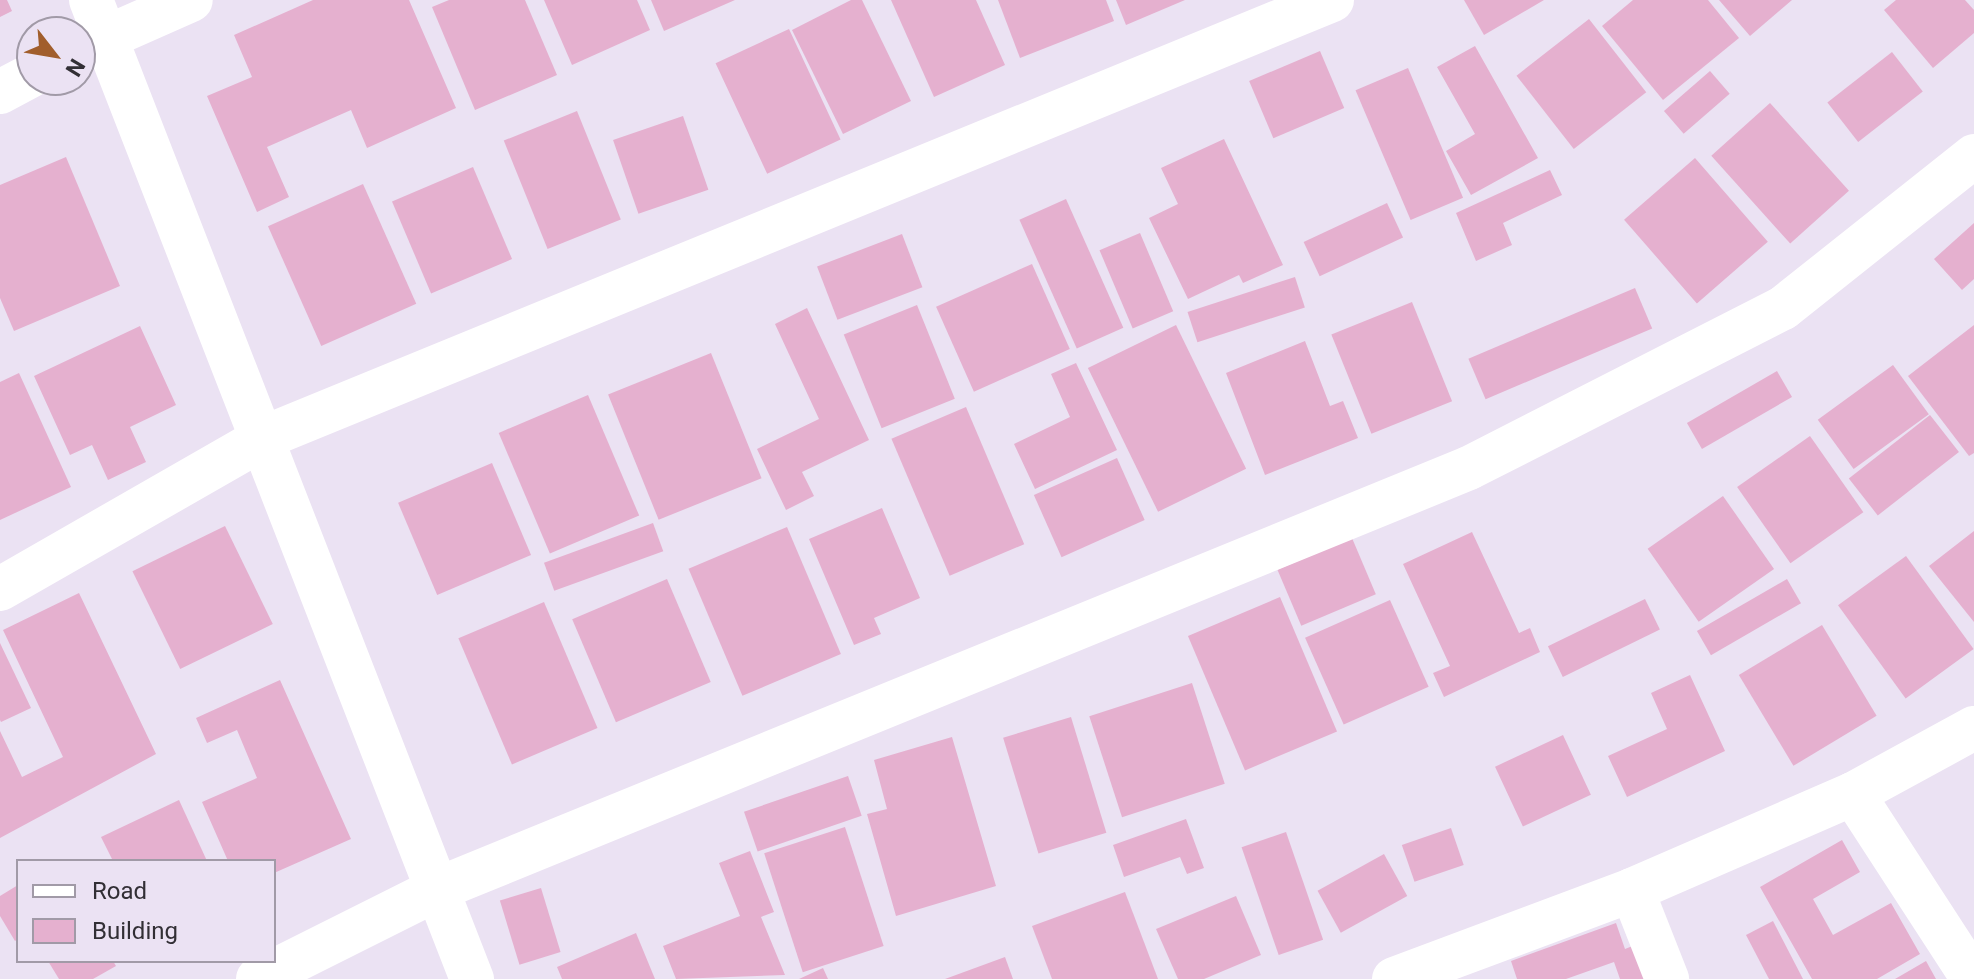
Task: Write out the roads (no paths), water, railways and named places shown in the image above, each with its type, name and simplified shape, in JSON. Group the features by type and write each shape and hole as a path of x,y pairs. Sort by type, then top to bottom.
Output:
{"street":[{"path":"96,27 191,0"},
{"path":"0,589 265,437 1332,0"},
{"path":"96,37 265,437 440,888 472,979"},
{"path":"258,979 440,888 1469,468 1783,308 1974,156"},
{"path":"1394,979 1632,890 1853,794 1974,728"},
{"path":"1853,794 1973,979"},
{"path":"1632,890 1667,979"}]}
